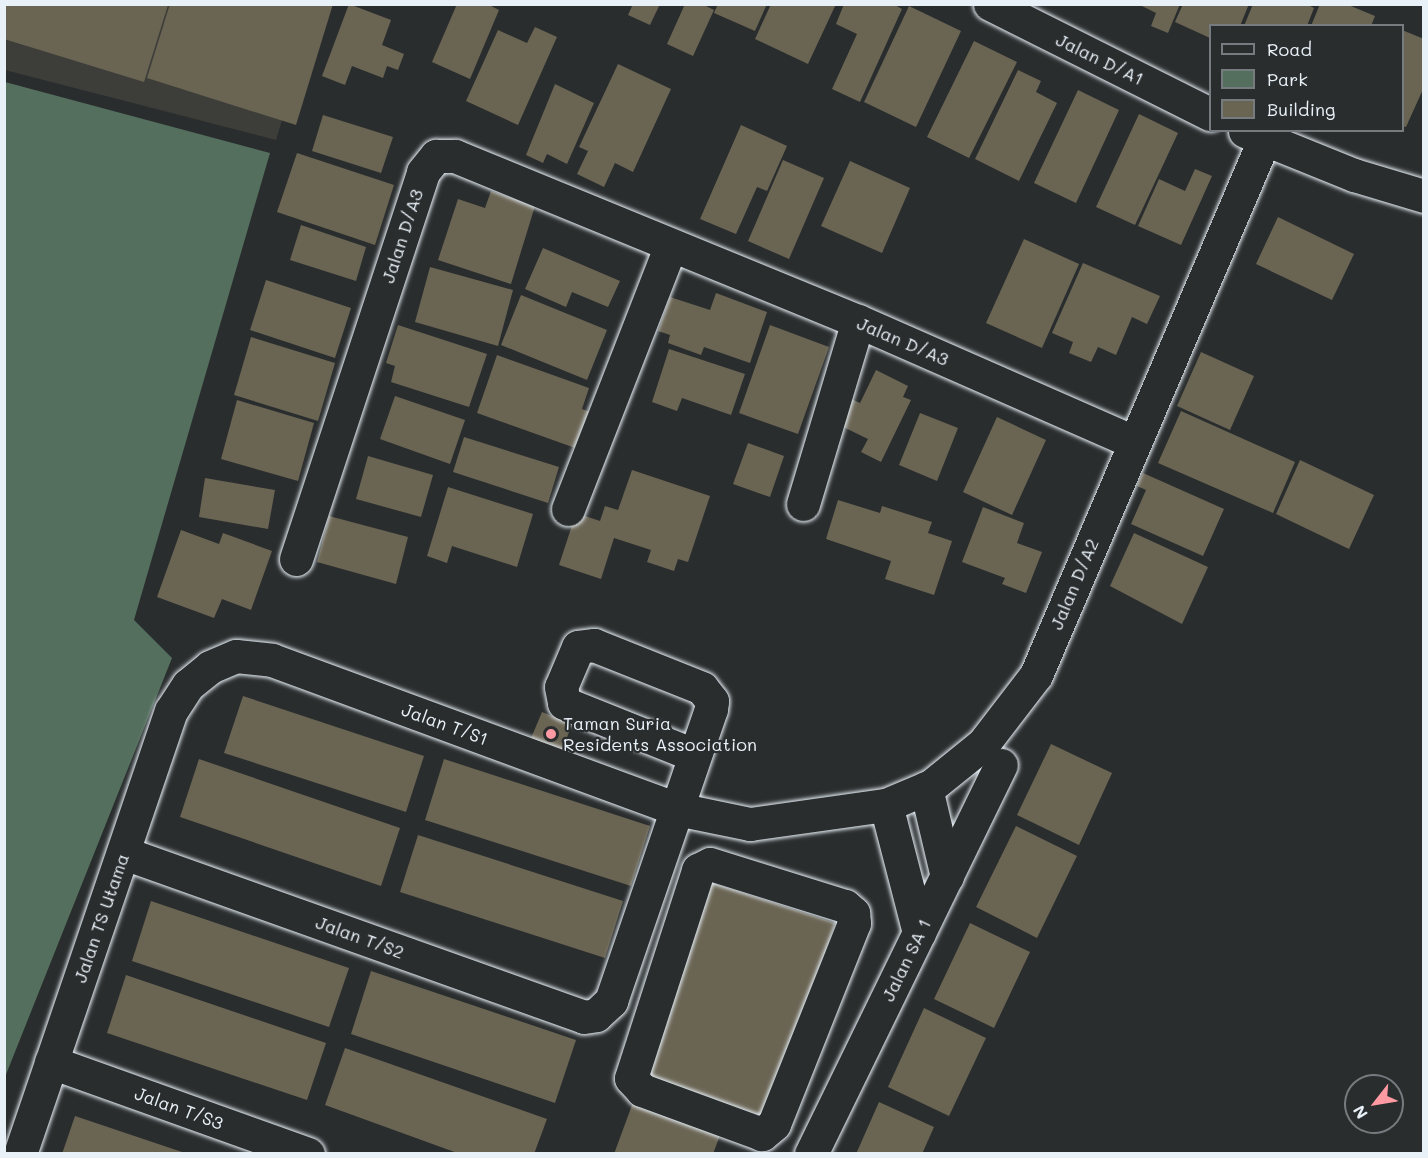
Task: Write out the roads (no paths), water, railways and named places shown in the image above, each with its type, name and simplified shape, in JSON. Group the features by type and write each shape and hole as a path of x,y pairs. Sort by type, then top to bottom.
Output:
{"street":[{"name":"Jalan D/A1","path":"990,4 1209,114"},
{"path":"1254,135 1354,175 1424,196"},
{"name":"Jalan D/A2","path":"692,813 750,824 886,805 926,788 983,744 1036,675 1134,442 1254,135"},
{"name":"Jalan D/A3","path":"296,559 423,172 436,156 455,156 670,247 858,321 1134,442"},
{"path":"568,509 670,247"},
{"path":"803,504 858,321"},
{"name":"Jalan T/S1","path":"188,685 210,667 236,656 272,660 692,813"},
{"name":"Jalan TS Utama","path":"20,1154 171,711 188,685"},
{"path":"692,813 694,755"},
{"name":"Jalan SA 1","path":"811,1154 1001,765"},
{"path":"926,788 946,877"},
{"path":"886,805 919,933"},
{"name":"Jalan T/S2","path":"124,853 584,1017 597,1015 611,1001 692,813"},
{"path":"737,873 750,824"},
{"path":"710,864 737,873 845,906 853,913 854,923 774,1124 762,1134 642,1090 631,1078 698,870 710,864"},
{"name":"Jalan T/S3","path":"51,1062 308,1154"}],"place":[{"name":"Taman Suria Residents Association","path":"551,734"}]}
